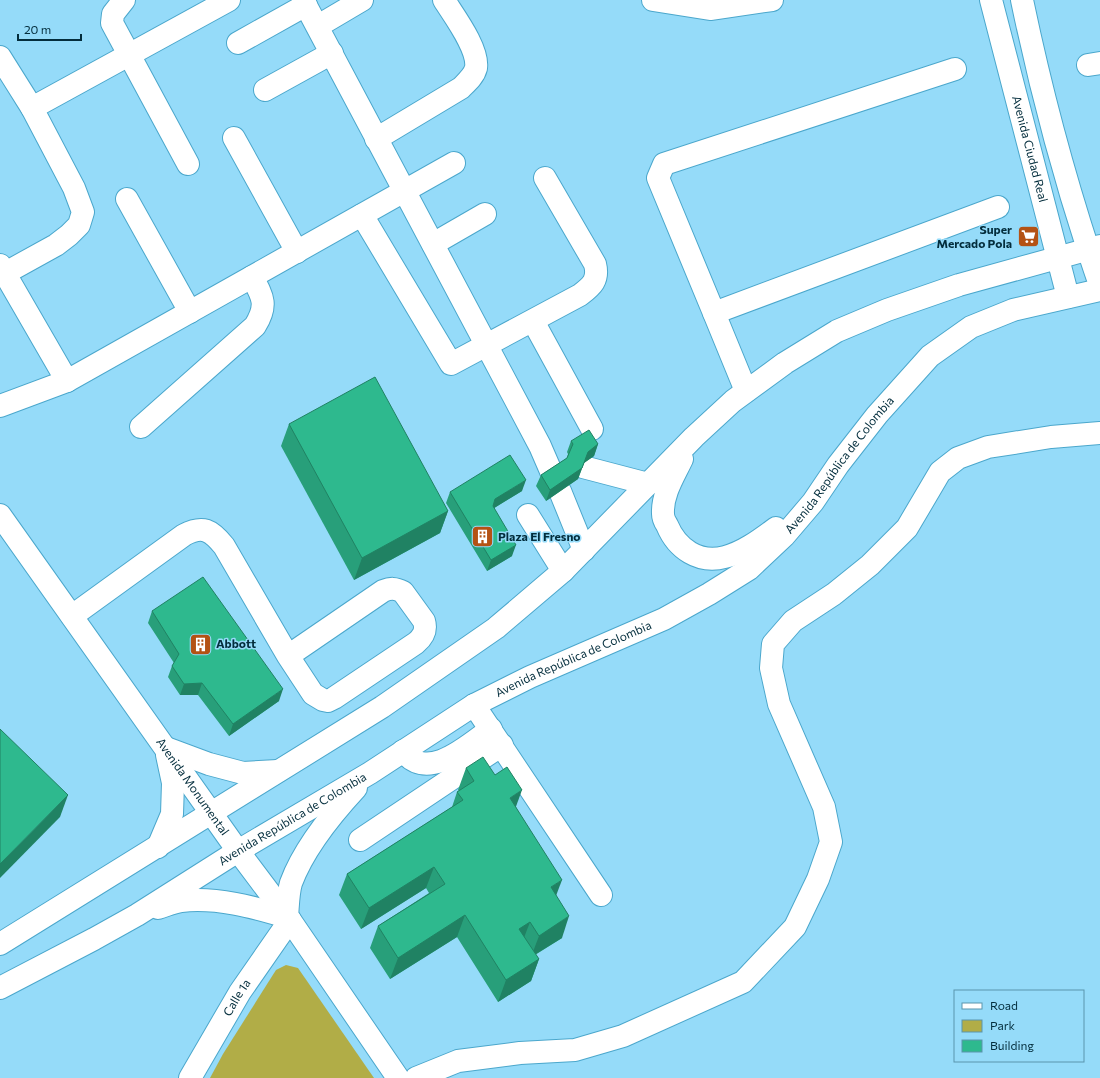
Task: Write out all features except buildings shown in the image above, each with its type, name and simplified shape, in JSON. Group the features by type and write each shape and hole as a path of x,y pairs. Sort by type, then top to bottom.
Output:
{"main road":[{"path":"124,0 113,14 112,23 188,164"},
{"path":"32,108 229,0"},
{"path":"318,26 362,0"},
{"path":"376,139 461,88 470,80 476,70 476,60 473,50 444,0"},
{"path":"653,0 710,9 772,0"},
{"name":"Avenida Ciudad Real","path":"991,0 1056,257 1068,297"},
{"path":"1022,0 1038,79 1094,248 1100,285"},
{"path":"238,43 305,2 404,192 540,446 566,473 584,550"},
{"path":"265,90 332,53"},
{"path":"0,57 32,108 77,194 83,212 79,225 56,245 2,272 66,381"},
{"path":"746,391 658,178 664,164 955,68"},
{"path":"234,138 297,252"},
{"path":"0,406 66,381 454,163"},
{"path":"362,215 451,364 585,292 596,281 597,273 595,264 545,178"},
{"path":"127,199 190,312"},
{"path":"714,313 998,207"},
{"path":"433,244 485,214"},
{"path":"0,944 382,707 446,664 524,606 563,571 694,437 733,401 785,363 837,331 887,310 959,285 1056,257 1094,248"},
{"path":"141,427 255,326 261,317 264,306 262,294 252,277"},
{"name":"Avenida República de Colombia","path":"0,988 137,915 238,851 370,773 474,705 530,677 664,618 709,594 749,568 784,536 813,502 838,465 877,415 930,356 971,327 1013,310 1100,290"},
{"path":"533,321 592,429"},
{"path":"416,1078 458,1062 520,1053 575,1050 623,1036 743,982 795,927 818,880 831,842 824,807 779,704 771,668 773,644 793,621 834,594 881,555 907,528 940,472 958,458 988,447 1051,437 1100,433"},
{"path":"694,437 666,491 662,514 670,533 685,551 704,559 725,557 753,544 813,502"},
{"path":"566,473 648,484"},
{"path":"528,515 563,571"},
{"name":"Avenida Monumental","path":"3,527 72,616 238,851 288,919 398,1078"},
{"path":"72,616 184,535 195,530 204,530 215,535 224,546 288,656 313,694 318,698 328,701 416,643 425,632 424,621 403,592 398,589 389,588 288,656"},
{"path":"474,705 601,895"},
{"path":"403,751 413,761 427,764 444,760 496,737"},
{"path":"360,840 496,737"},
{"path":"166,748 209,764 243,773 280,771"},
{"path":"158,847 172,814 173,783 166,748"},
{"path":"137,915 180,901 213,901 250,906 288,919 291,884 305,855 342,803 370,773"},
{"name":"Calle 1a","path":"190,1078 240,992 288,919"}],"green space":[{"path":"286,965 298,968 374,1078 210,1078 223,1054 276,970"}],"place":[{"name":"Super Mercado Pola","path":"1028,237"},
{"name":"Plaza El Fresno","path":"483,537"},
{"name":"Abbott","path":"200,644"}]}
